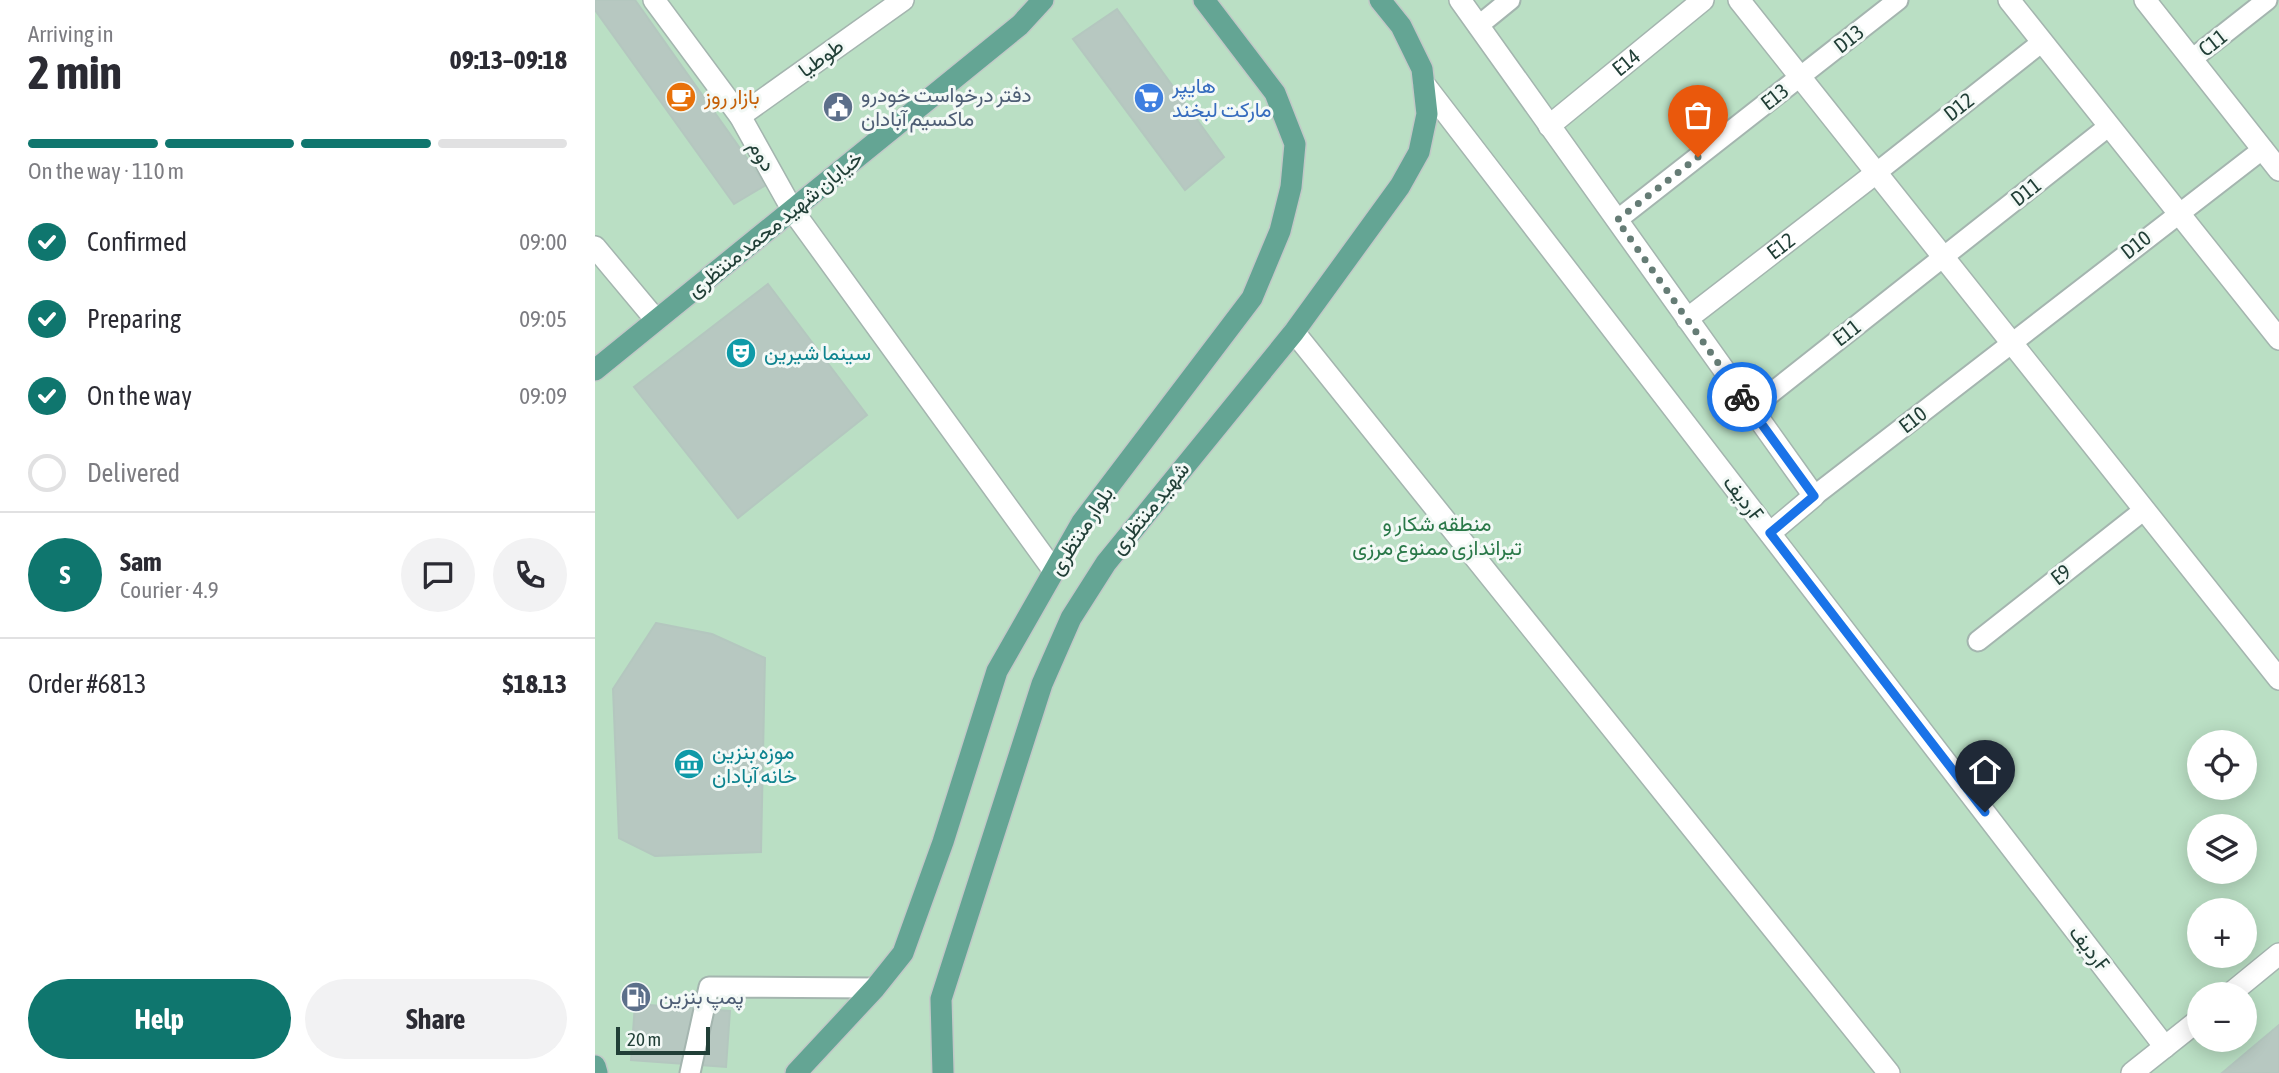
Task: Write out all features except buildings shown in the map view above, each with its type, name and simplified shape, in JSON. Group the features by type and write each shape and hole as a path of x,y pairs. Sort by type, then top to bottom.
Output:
{"main road":[{"name":"خیابان شهید محمد منتظری","path":"595,370 1020,25 1043,0"},
{"name":"بلوار منتظری","path":"796,1073 875,988 903,953 943,842 997,671 1082,522 1252,298 1280,231 1291,187 1295,144 1275,93 1204,0"},
{"name":"شهید منتظری","path":"943,1073 941,999 1042,684 1058,645 1106,563 1294,332 1400,186 1419,152 1427,114 1422,69 1401,26 1380,0"},
{"path":"595,1066 597,1073"}],"street":[{"name":"دوم","path":"654,0 740,117 793,211 1054,571"},
{"name":"طوطیا","path":"740,117 903,0"},
{"path":"1460,0 1814,496 1770,533"},
{"name":"E14","path":"1549,126 1703,0"},
{"path":"1738,0 2144,510 2276,669"},
{"path":"2009,0 2279,339"},
{"path":"2145,0 2192,59 2271,143 2279,170"},
{"name":"ردیفF","path":"1424,84 2165,1047"},
{"name":"E12","path":"1686,319 1876,173"},
{"path":"595,247 656,320"},
{"path":"1294,332 1889,1073"},
{"path":"2245,982 2279,954"},
{"path":"2132,1073 2187,1029"}],"lane":[{"path":"1478,26 1510,0"},
{"name":"D13","path":"1800,78 1898,0"},
{"name":"C11","path":"2192,59 2267,0"},
{"name":"D12","path":"1876,173 2042,42"},
{"name":"E13","path":"1617,220 1800,78"},
{"name":"D11","path":"1944,258 2109,126"},
{"name":"D10","path":"2011,343 2271,143"},
{"name":"E11","path":"1751,409 1944,258"},
{"name":"E10","path":"1814,496 2011,343"},
{"name":"E9","path":"1978,641 2144,510"},
{"path":"690,1073 709,987 875,988"}],"green space":[{"name":"منطقه شکار و تیراندازی ممنوع مرزی","path":"595,0 2279,0 2279,1073 595,1073"}],"way so far":[{"path":"1698,157 1617,220 1742,397"}],"place":[{"name":"بازار روز","path":"681,97"},
{"name":"هایپر مارکت لبخند","path":"1149,98"},
{"name":"دفتر درخواست خودرو ماکسیم آبادان","path":"838,107"},
{"name":"سینما شیرین","path":"741,353"},
{"name":"موزه بنزین خانه آبادان","path":"689,764"},
{"name":"پمپ بنزین","path":"636,997"}],"route":[{"path":"1742,397 1814,496 1770,533 1985,812"}]}
